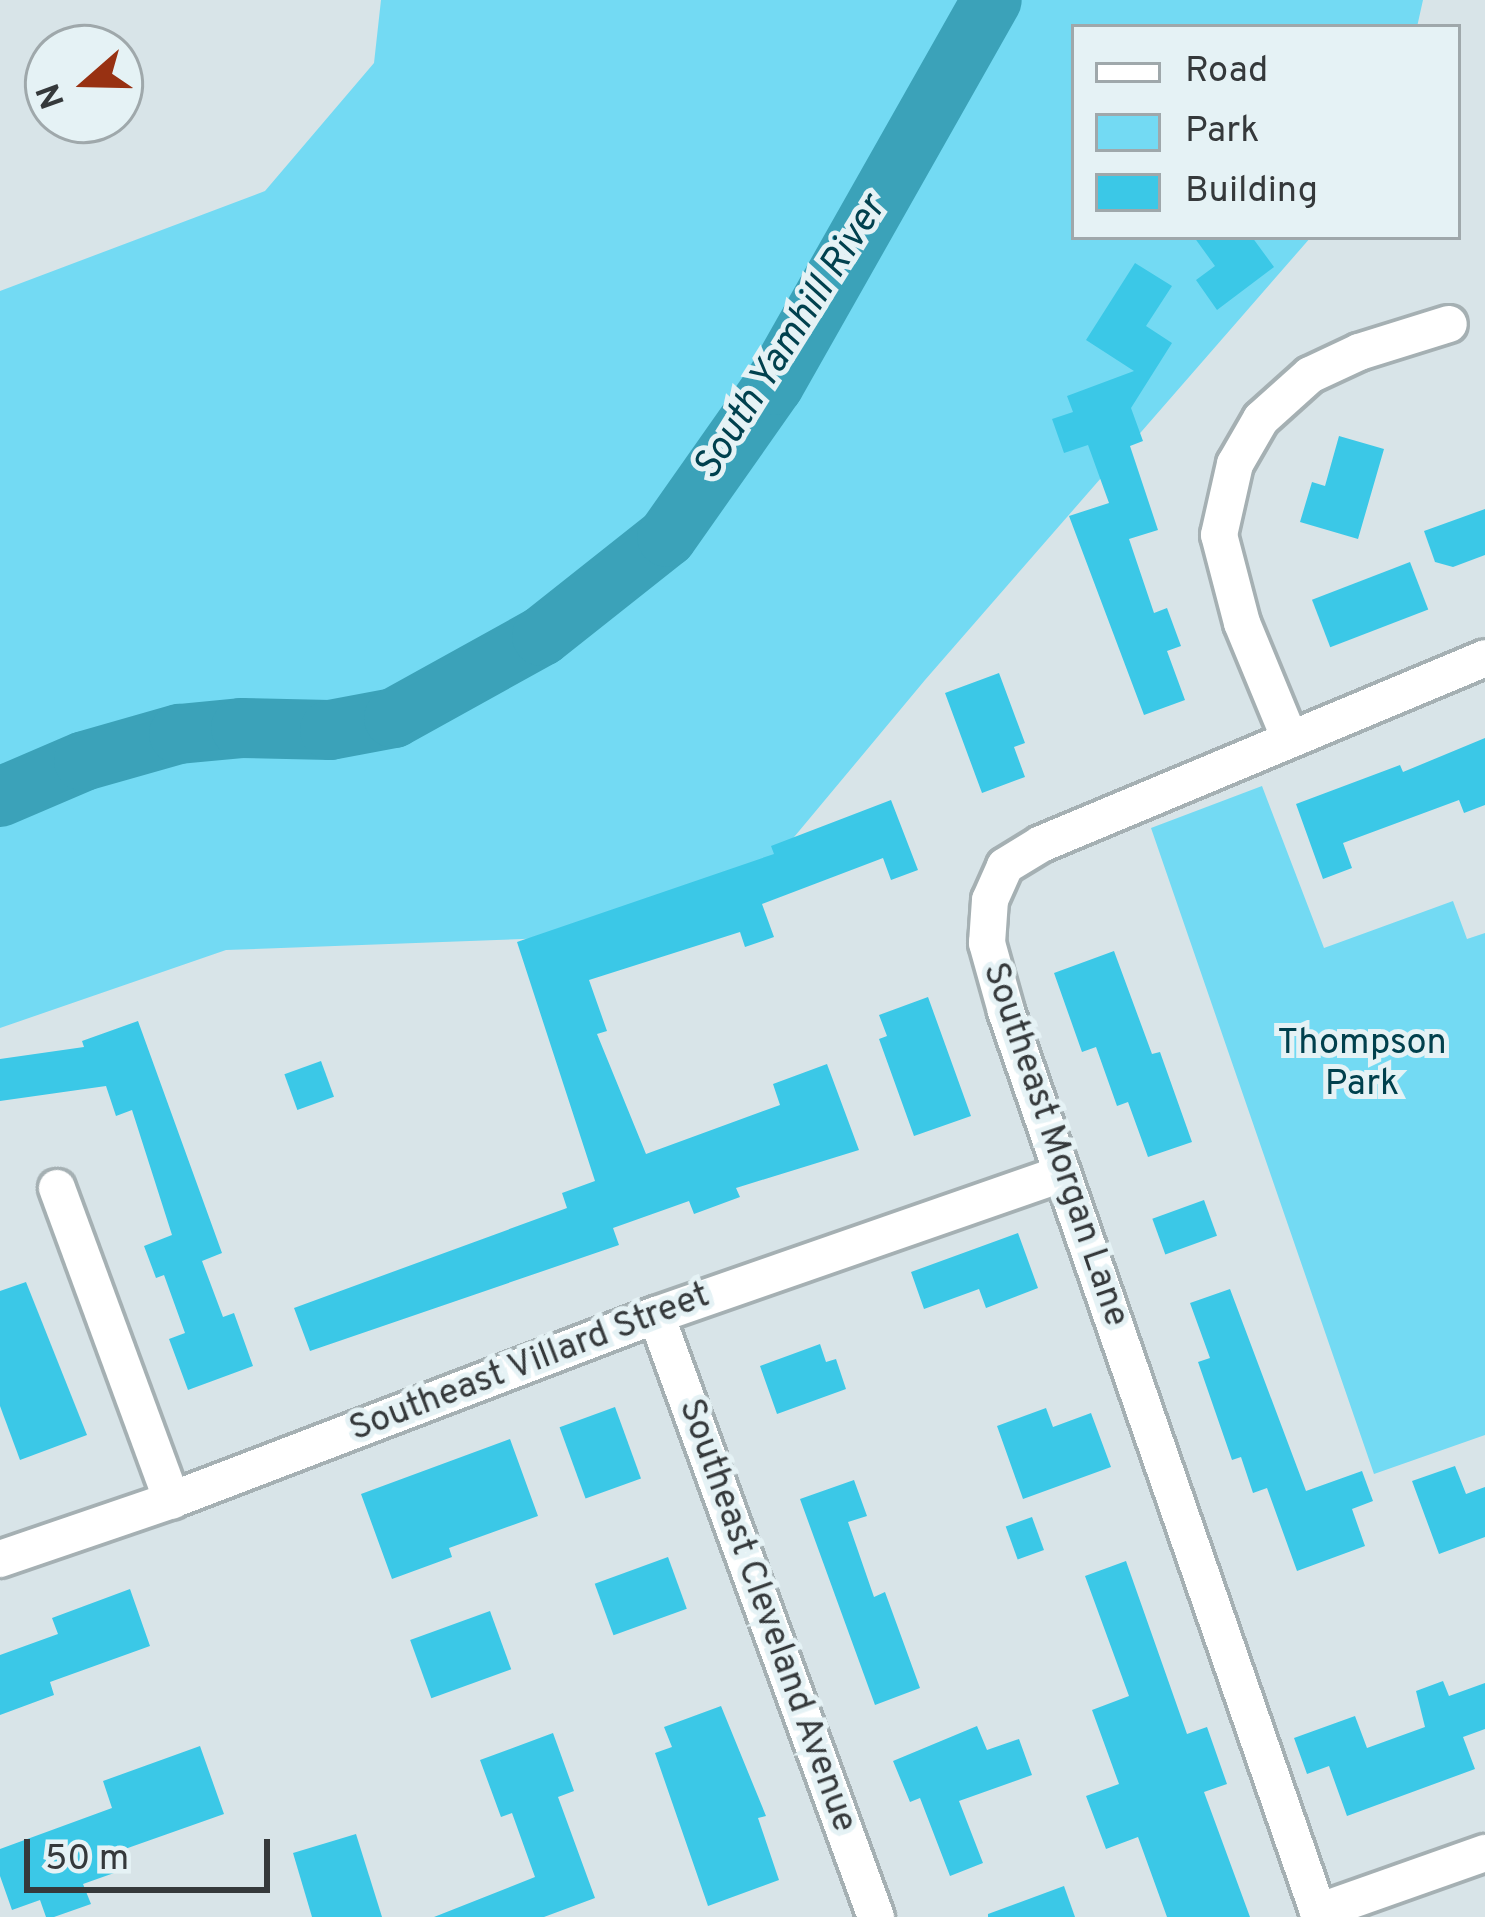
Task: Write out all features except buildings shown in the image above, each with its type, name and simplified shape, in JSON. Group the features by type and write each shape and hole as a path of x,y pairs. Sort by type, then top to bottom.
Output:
{"street":[{"path":"1288,736 1241,623 1220,535 1235,464 1261,419 1310,376 1359,352 1449,324"},
{"name":"Southeast Morgan Lane","path":"1319,1914 1062,1174 987,943 990,899 1006,866 1041,844 1288,736 1485,658"},
{"name":"Southeast Villard Street","path":"0,1559 172,1500 656,1315 1062,1174"},
{"path":"57,1188 172,1500"},
{"name":"Southeast Cleveland Avenue","path":"656,1315 876,1917"},
{"path":"1319,1914 1485,1853"}],"green space":[{"path":"381,0 1423,0 1418,24 1071,24 1071,240 1308,240 925,680 715,932 226,950 0,1028 0,291 265,191 374,63"},
{"name":"Thompson Park","path":"1262,786 1324,948 1453,901 1467,939 1485,933 1485,1435 1374,1474 1151,828"}],"waterway":[{"name":"South Yamhill River","path":"0,797 84,761 179,734 241,728 330,730 394,718 542,636 667,537 774,385 992,0"}]}
